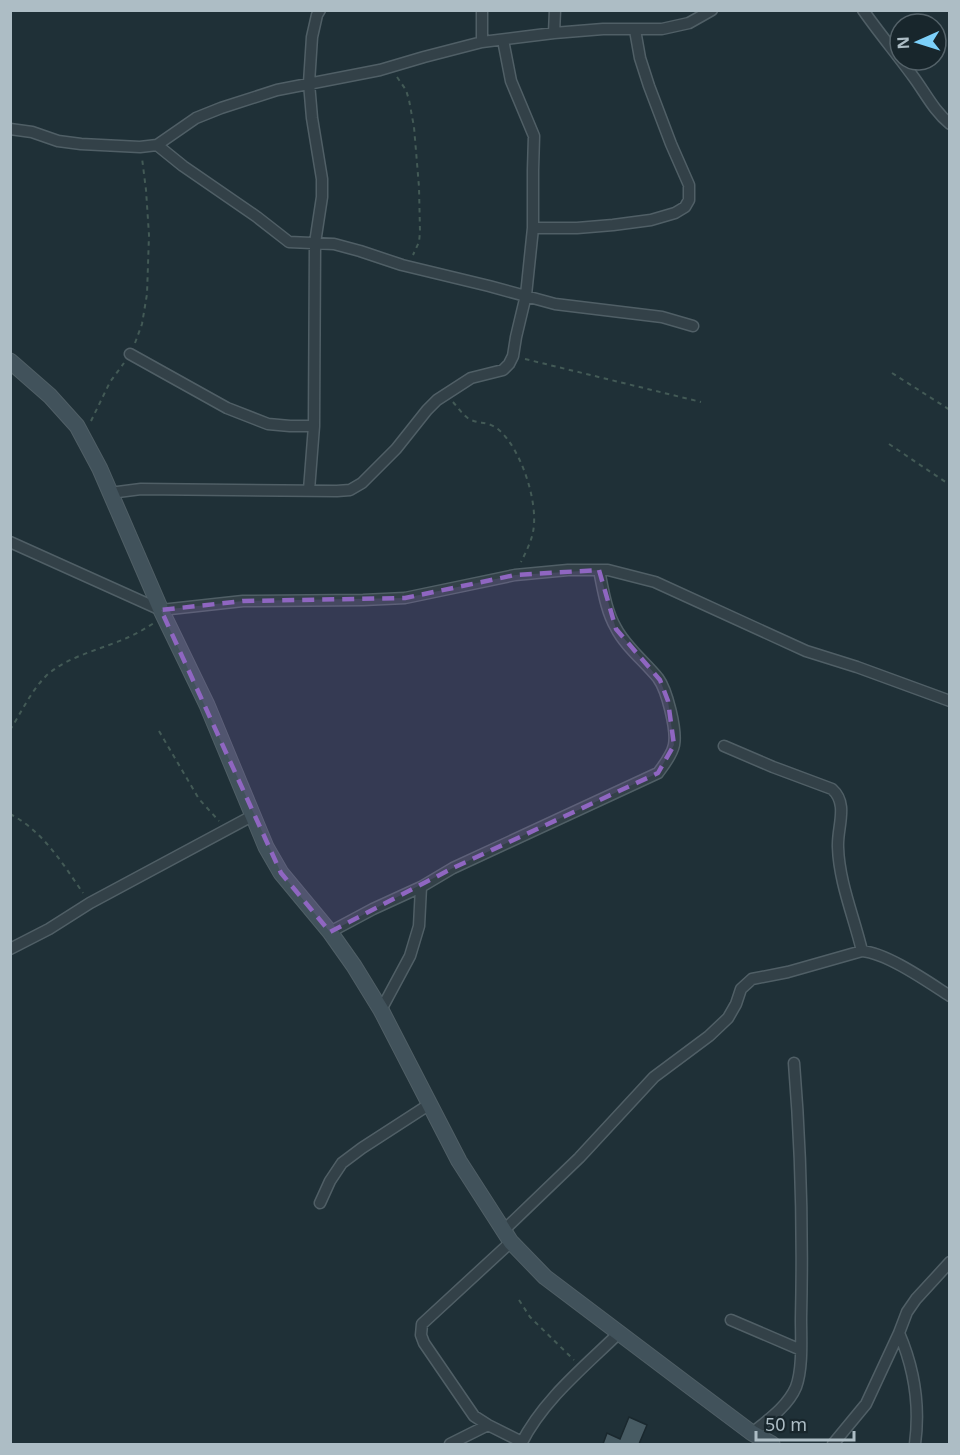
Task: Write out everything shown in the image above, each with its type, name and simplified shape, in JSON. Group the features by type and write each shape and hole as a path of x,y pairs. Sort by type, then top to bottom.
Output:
{"main road":[{"path":"10,361 50,396 76,426 100,469 163,614 207,705 266,846 281,873 330,932 354,966 381,1010 459,1161 507,1236 546,1277 752,1433 772,1444"}],"street":[{"path":"309,490 314,426 315,243 322,179 309,83 312,37 320,10"},
{"path":"482,10 482,42"},
{"path":"554,33 555,10"},
{"path":"10,129 32,132 58,141 81,144 140,147 157,145 196,118 277,90 380,70 482,42 554,33 662,29 689,23 712,10"},
{"path":"863,10 938,114 950,124"},
{"path":"533,228 577,228 651,220 675,213 685,207 689,200 689,185 649,87 640,58 635,30"},
{"path":"110,493 141,489 350,490 362,483 396,449 437,400 471,378 503,370 509,364 513,356 526,296 533,228 534,136 511,81 503,40"},
{"path":"157,145 289,242 347,246 402,265 555,304 662,317 693,327"},
{"path":"130,354 237,412 268,424 314,426"},
{"path":"10,542 163,614 243,601 405,598 515,575 568,570 608,570 655,582 806,651 950,701"},
{"path":"330,932 422,887 453,868 657,773 666,764 674,745 668,701 660,680 616,629 603,592 599,570"},
{"path":"724,746 832,789 837,794 841,811 838,839 839,858 862,951"},
{"path":"10,949 254,814"},
{"path":"381,1010 410,956 418,926 422,887"},
{"path":"619,1333 541,1412 522,1443 474,1416 424,1343 420,1330 422,1324 654,1077 709,1036 728,1018 741,989 752,979 788,972 862,951 873,952 886,958 950,996"},
{"path":"752,1433 778,1411 796,1386 801,1350 802,1224 794,1063"},
{"path":"320,1203 330,1181 342,1163 430,1104"},
{"path":"833,1444 866,1404 907,1312 950,1262"},
{"path":"731,1320 801,1350"},
{"path":"899,1333 911,1364 917,1402 918,1424 915,1444"},
{"path":"450,1444 488,1425"}],"path":[{"path":"392,66 409,99 417,156 419,243 415,252 402,265"},
{"path":"81,436 110,382 130,354 142,324 147,294 149,235 140,147"},
{"path":"513,356 701,402"},
{"path":"892,373 950,410"},
{"path":"446,394 469,419 491,424 506,436 524,470 534,513 533,532 515,575"},
{"path":"889,444 950,485"},
{"path":"10,730 38,685 57,667 130,636 163,614"},
{"path":"159,731 200,799 227,830"},
{"path":"10,814 29,825 45,842 90,903"},
{"path":"519,1300 530,1317 583,1368"}],"highlighted area":[{"path":"599,570 616,629 660,680 668,701 674,745 658,773 453,868 330,932 281,873 161,610 243,601 405,598 515,575"}],"building":[{"path":"629,1417 647,1425 639,1444 603,1444 607,1433 620,1439"}]}
